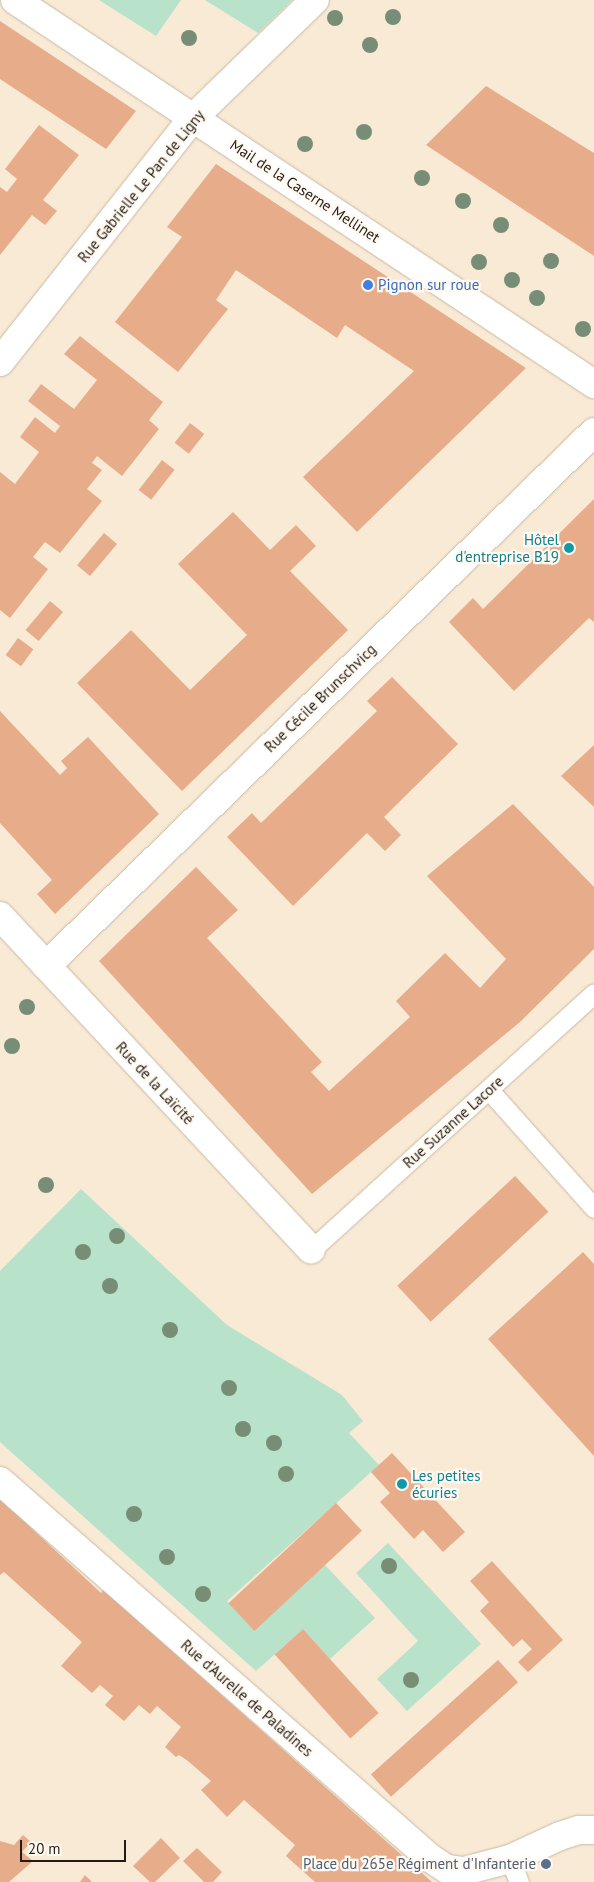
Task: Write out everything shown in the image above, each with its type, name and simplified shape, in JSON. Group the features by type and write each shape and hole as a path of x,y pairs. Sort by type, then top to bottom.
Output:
{"street":[{"name":"Mail de la Caserne Mellinet","path":"15,0 192,119 282,174 594,384"},
{"name":"Rue Gabrielle Le Pan de Ligny","path":"0,362 192,119 315,0"},
{"name":"Rue Cécile Brunschvicg","path":"46,966 594,432"},
{"name":"Rue de la Laïcité","path":"0,916 311,1250"},
{"name":"Rue d'Aurelle de Paladines","path":"0,1480 430,1858 447,1869 464,1871 515,1870"},
{"path":"515,1870 560,1836 579,1830 594,1830"}],"lane":[{"name":"Rue Suzanne Lacore","path":"311,1250 594,993"},
{"path":"489,1090 594,1208"}],"green space":[{"path":"99,0 181,0 156,36"},
{"path":"205,0 292,0 258,33"},
{"path":"81,1189 227,1325 342,1395 363,1421 349,1433 379,1465 227,1601 254,1630 325,1565 375,1618 330,1659 303,1629 256,1671 0,1442 0,1271"},
{"path":"388,1543 481,1644 407,1711 377,1679 418,1641 356,1573"}],"building":[{"path":"0,21 136,111 106,149 0,79"},
{"path":"486,86 594,153 594,256 426,145"},
{"path":"39,125 79,155 43,200 57,211 45,225 32,215 0,255 0,187 7,192 17,179 5,169"},
{"path":"216,164 526,368 357,532 303,477 414,371 345,325 337,338 236,270 216,300 228,309 178,372 115,322 182,237 167,227"},
{"path":"80,336 163,402 149,420 159,429 122,476 97,456 92,463 102,470 87,489 102,501 60,553 45,542 33,557 48,569 10,618 0,610 0,472 15,484 39,452 20,437 35,417 55,433 60,426 28,401 41,384 74,409 97,380 64,354"},
{"path":"190,423 204,434 189,454 175,443"},
{"path":"162,460 175,470 151,500 139,490"},
{"name":"Hôtel d'entreprise B19","path":"594,499 594,622 589,618 514,691 449,622 473,598 483,609"},
{"path":"233,512 270,550 296,525 316,546 290,571 348,630 182,791 77,683 131,630 190,690 247,635 178,564"},
{"path":"104,533 117,544 90,576 77,565"},
{"path":"50,601 63,612 39,641 26,630"},
{"path":"18,638 33,649 21,666 6,655"},
{"path":"392,677 458,744 384,817 401,835 385,851 367,833 293,906 227,837 252,813 261,823 377,711 367,701"},
{"path":"0,711 60,775 67,768 61,761 88,737 159,814 55,914 37,894 52,880 0,823"},
{"path":"594,745 594,807 561,776"},
{"path":"513,804 594,887 594,949 520,1022 312,1194 99,961 196,867 238,910 207,938 322,1062 311,1072 329,1091 410,1017 396,1001 445,953 480,988 506,959 427,876"},
{"path":"515,1176 548,1212 431,1322 397,1286"},
{"path":"583,1252 594,1264 594,1456 488,1339"},
{"path":"392,1453 465,1532 443,1552 423,1530 414,1539 380,1502 390,1493 371,1472"},
{"path":"0,1499 101,1593 103,1590 118,1603 432,1882 315,1882 286,1856 295,1845 244,1800 227,1817 201,1790 211,1781 188,1761 179,1755 176,1757 165,1747 181,1727 157,1706 150,1714 139,1705 124,1721 105,1705 113,1696 100,1685 92,1693 61,1666 82,1642 4,1572 0,1575"},
{"path":"336,1503 362,1531 254,1631 228,1603"},
{"path":"492,1561 563,1640 528,1672 518,1662 532,1649 522,1639 513,1647 480,1611 489,1602 470,1581"},
{"path":"303,1629 379,1713 350,1738 275,1654"},
{"path":"498,1660 518,1682 391,1797 371,1774"},
{"path":"23,1835 31,1842 22,1852 33,1861 9,1882 0,1882 0,1841 14,1845"},
{"path":"161,1838 180,1858 155,1882 150,1882 133,1866"},
{"path":"197,1848 222,1872 213,1882 204,1882 183,1861"},
{"path":"85,1875 92,1882 80,1882"}],"place":[{"name":"Pignon sur roue","path":"368,285"},
{"name":"Hôtel d'entreprise B19","path":"569,548"},
{"name":"Les petites écuries","path":"402,1484"},
{"name":"Place du 265e Régiment d'Infanterie","path":"546,1864"}]}
